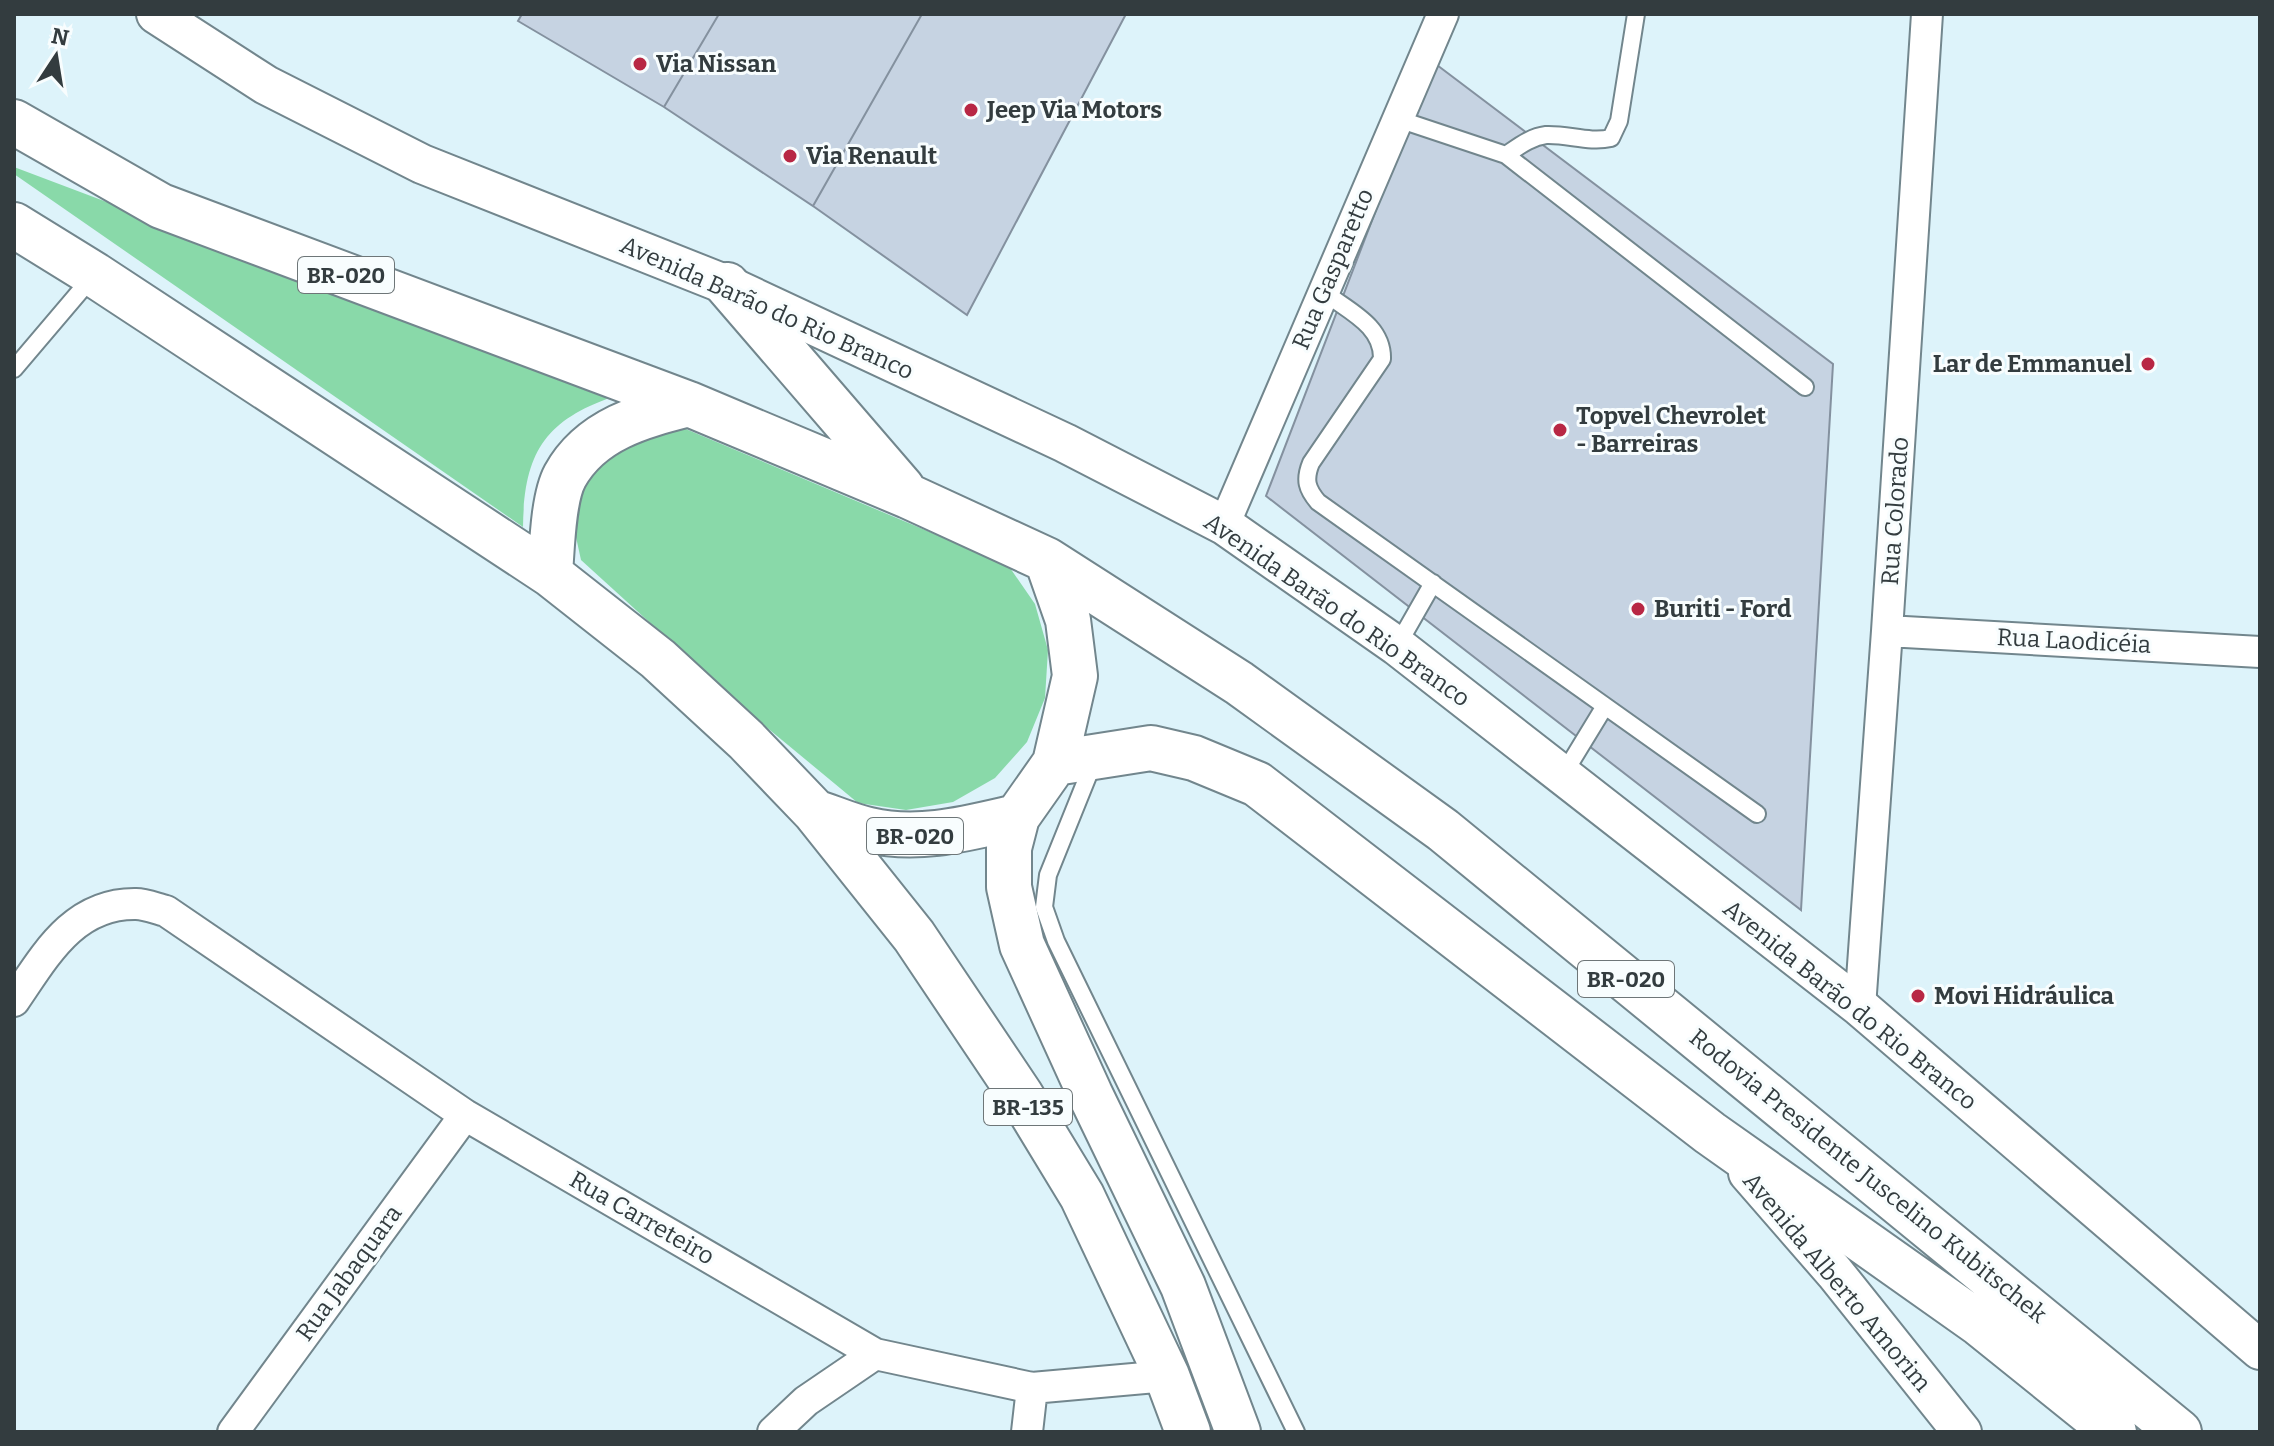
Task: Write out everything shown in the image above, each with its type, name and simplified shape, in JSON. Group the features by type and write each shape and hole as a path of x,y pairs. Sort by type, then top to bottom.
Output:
{"highway":[{"name":"BR-020","path":"14,122 161,206 689,404 908,496 1047,560"},
{"path":"14,148 161,206"},
{"name":"BR-020","path":"14,225 550,574 658,659 746,740 815,812 870,831 914,836 1017,817"},
{"path":"727,285 908,496"},
{"path":"550,574 555,515 564,477 583,453 603,434 632,419 689,404"},
{"path":"1017,817 1055,763 1075,676 1068,620 1047,560"},
{"name":"Rodovia Presidente Juscelino Kubitschek","path":"1047,560 1239,683 1443,830 2179,1432"},
{"path":"1055,763 1151,748 1194,758 1257,784 1710,1133 1980,1324 2114,1432"},
{"name":"BR-135","path":"815,812 914,936 1020,1094 1082,1196 1167,1376 1188,1432"},
{"name":"BR-135","path":"1017,817 1009,848 1009,887 1022,945 1183,1286 1238,1432"},
{"path":"1183,1286 1252,1432"}],"street":[{"name":"Avenida Barão do Rio Branco","path":"156,14 266,85 422,164 727,285 1065,443 1224,525 1397,646 1860,1007 2260,1350"},
{"name":"Rua Gasparetto","path":"1224,525 1443,14"},
{"name":"Rua Colorado","path":"1860,1007 1927,14"},
{"name":"Rua Laodicéia","path":"1887,631 2260,652"},
{"name":"Rua Carreteiro","path":"14,1001 69,927 102,909 114,907 137,904 166,911 465,1115 875,1354 1032,1388 1167,1376"},
{"name":"Rua Jabaquara","path":"233,1432 465,1115"},
{"name":"Avenida Alberto Amorim","path":"1710,1133 1835,1273 1956,1429"},
{"path":"773,1432 806,1401 875,1354"},
{"path":"1027,1432 1032,1388"}],"lane":[{"path":"1506,155 1526,141 1546,135 1599,141 1611,138 1619,121 1636,14"},
{"path":"1398,119 1506,155 1805,387"},
{"path":"14,369 95,275"},
{"path":"1324,292 1375,331 1382,346 1382,359 1311,463 1306,474 1307,490 1318,502 1757,814"},
{"path":"1397,646 1433,583"},
{"path":"1563,775 1605,706"},
{"path":"1097,755 1052,862 1044,907 1056,941 1296,1432"}],"green space":[{"path":"14,167 618,395 573,415 544,442 528,478 523,527 14,174"},
{"path":"681,427 1008,565 1035,604 1048,650 1045,698 1027,742 995,778 953,802 906,810 858,803 747,711 581,560 574,528 578,495 594,465 617,443"}],"building":[{"name":"Via Nissan","path":"522,14 719,14 664,107 518,21"},
{"name":"Via Renault","path":"719,14 922,14 813,206 664,107"},
{"name":"Jeep Via Motors","path":"922,14 1126,14 967,315 813,206"},
{"name":"Topvel Chevrolet - Barreiras","path":"1433,62 1833,364 1801,910 1266,496"}],"place":[{"name":"Via Nissan","path":"640,64"},
{"name":"Jeep Via Motors","path":"971,110"},
{"name":"Via Renault","path":"790,156"},
{"name":"Lar de Emmanuel","path":"2148,364"},
{"name":"Topvel Chevrolet - Barreiras","path":"1560,430"},
{"name":"Buriti - Ford","path":"1638,609"},
{"name":"Movi Hidráulica","path":"1918,996"}]}
